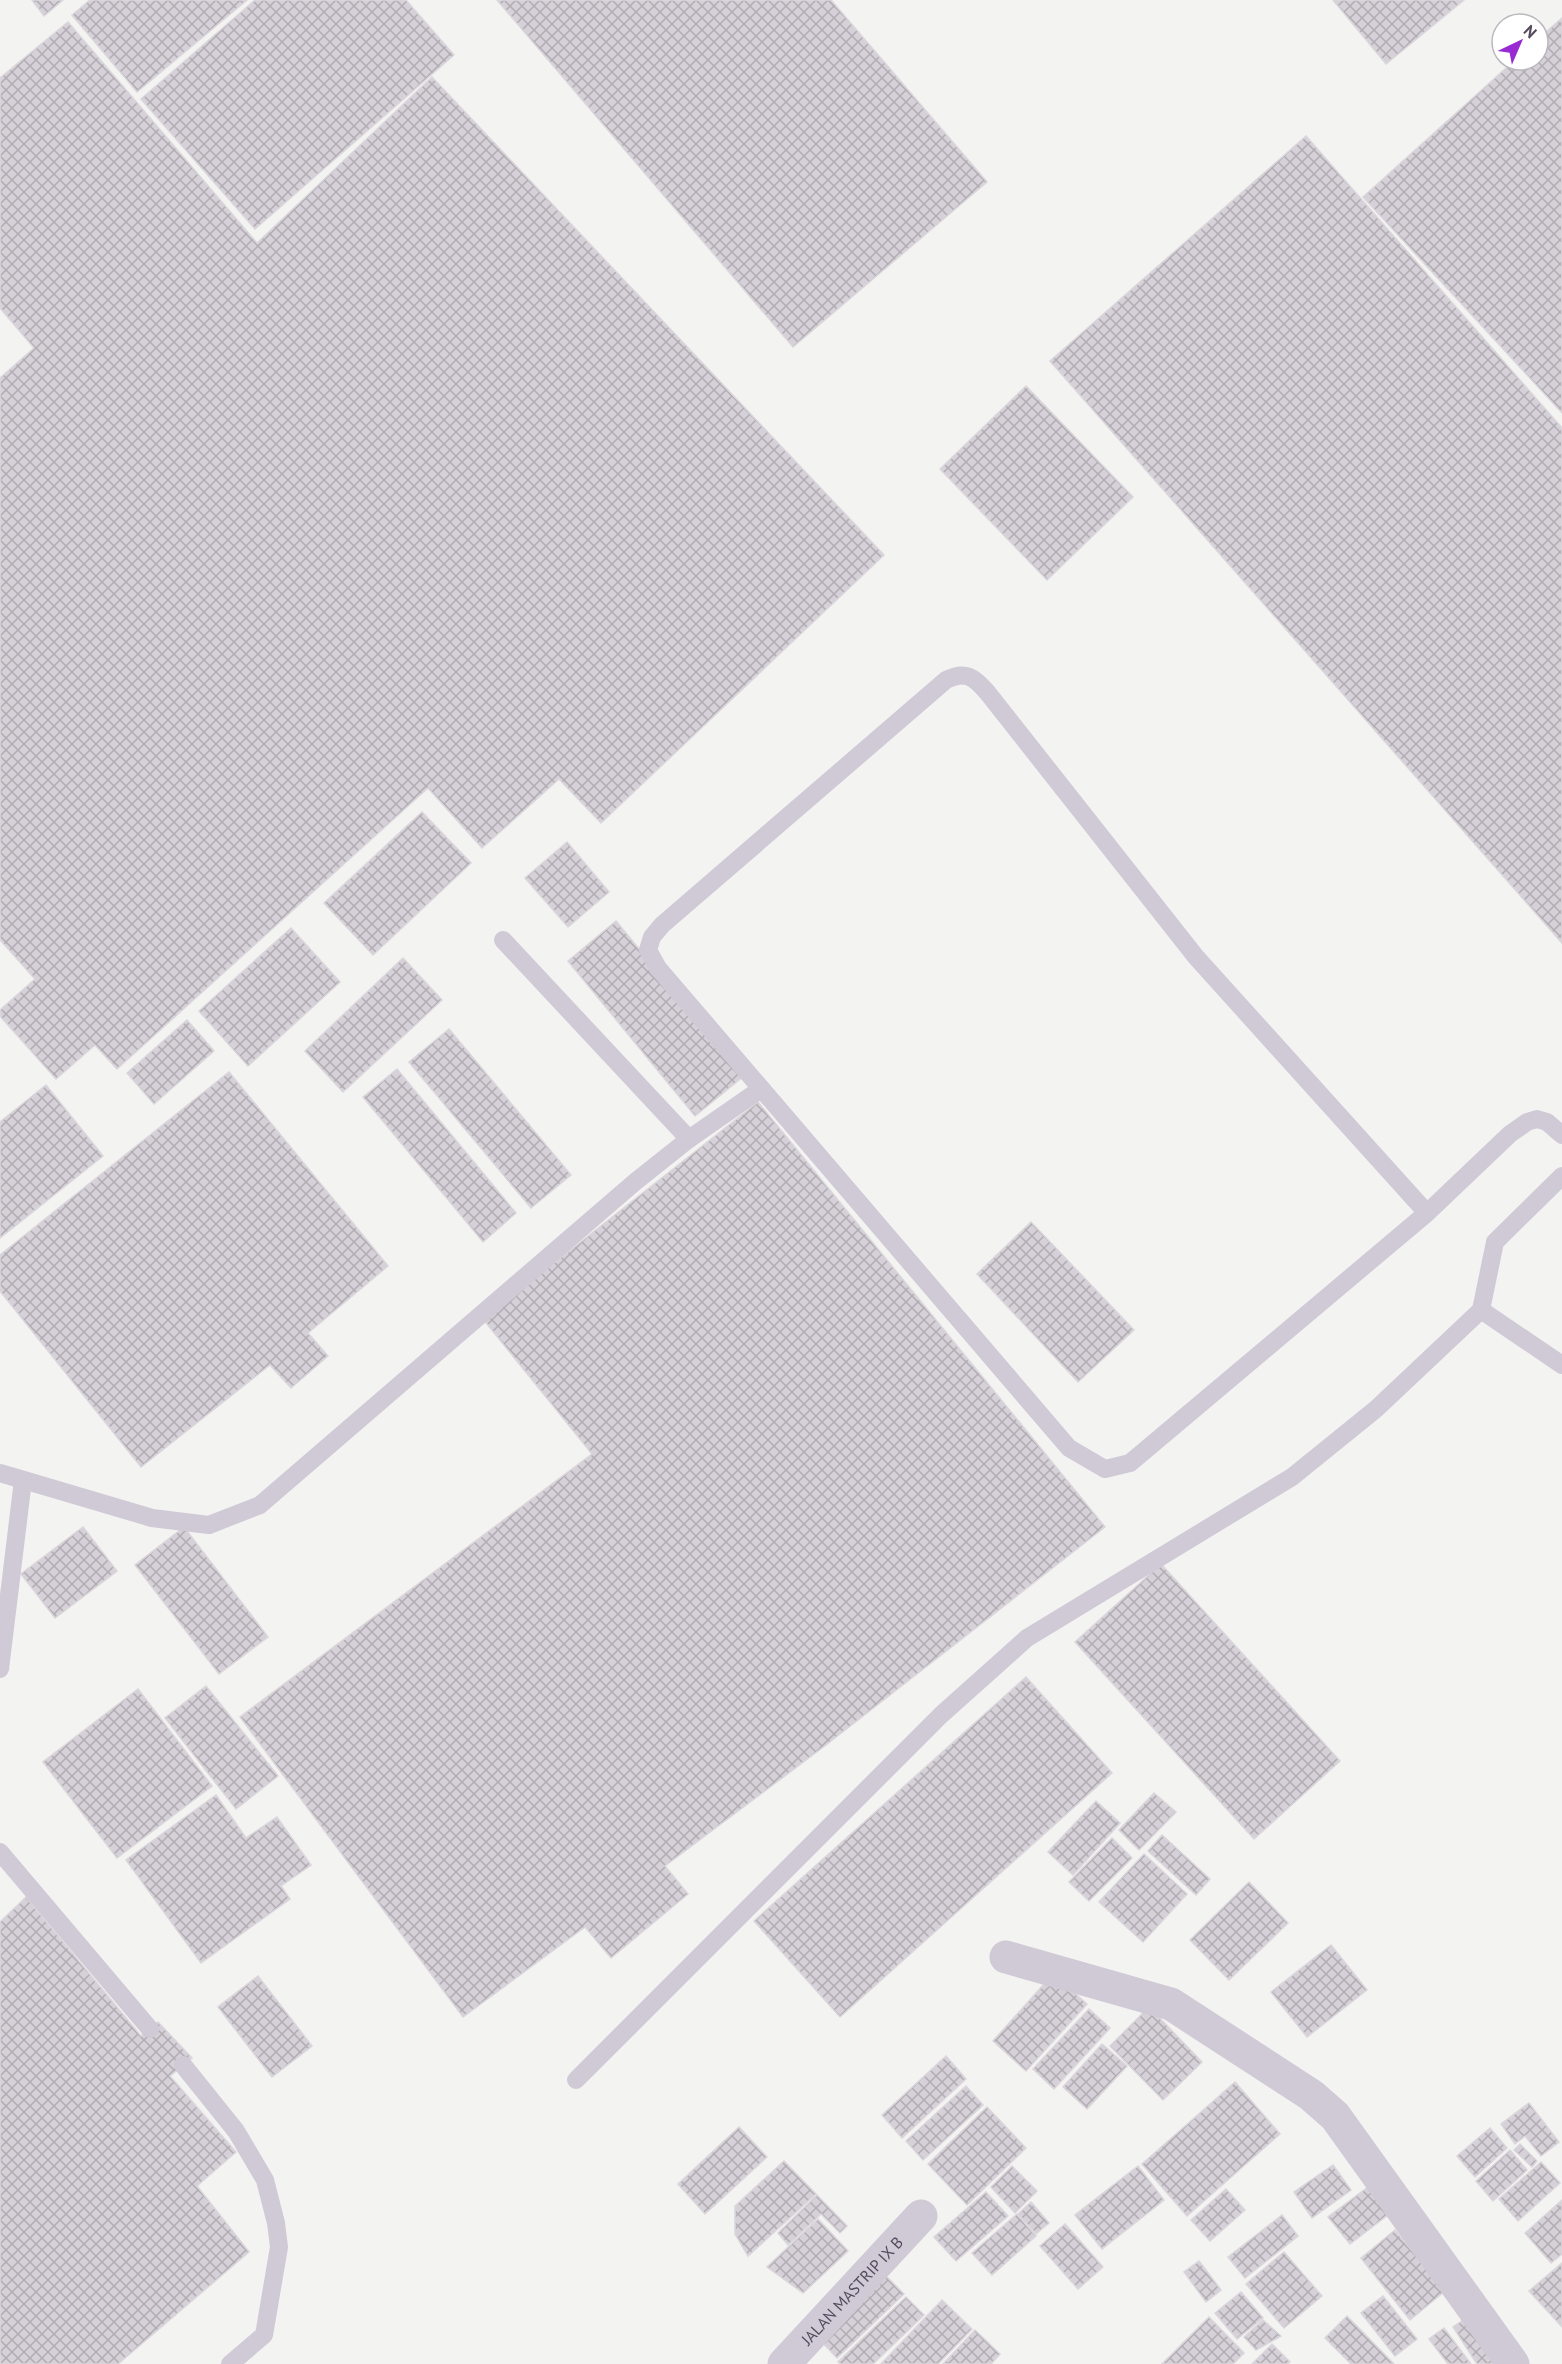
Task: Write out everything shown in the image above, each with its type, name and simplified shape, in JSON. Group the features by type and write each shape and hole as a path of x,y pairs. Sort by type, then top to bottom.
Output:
{"street":[{"path":"1006,1957 1171,2004 1311,2095 1335,2116 1513,2364"},
{"name":"JALAN MASTRIP IX B","path":"784,2364 921,2216"}],"lane":[{"path":"1426,1213 1196,957 987,692 976,680 967,675 957,674 946,680 662,925 652,937 648,950 658,968 761,1089 1069,1448 1105,1469 1130,1463 1426,1213 1510,1134 1527,1122 1537,1119 1547,1122 1562,1135"},
{"path":"503,940 689,1139"},
{"path":"0,1473 152,1518 198,1524 209,1525 260,1505 635,1182 689,1139 761,1089"},
{"path":"576,2080 941,1715 1027,1638 1292,1477 1376,1409 1481,1310 1495,1242 1562,1176"},
{"path":"1481,1310 1562,1365"},
{"path":"0,1669 23,1480"},
{"path":"0,1852 150,2029"},
{"path":"183,2065 242,2140 265,2181 276,2223 279,2247 264,2334 230,2364"}],"building":[{"path":"32,0 63,0 44,16"},
{"path":"90,0 247,0 137,92 72,15"},
{"path":"255,0 406,0 454,55 255,229 141,99"},
{"path":"497,0 831,0 987,182 793,347"},
{"path":"1333,0 1464,0 1386,64"},
{"path":"1562,18 1562,413 1363,197 1502,72 1550,72 1550,28"},
{"path":"68,22 257,243 432,77 884,555 601,823 559,779 482,848 428,788 117,1069 95,1045 56,1079 0,1016 0,1010 35,979 0,940 0,378 34,348 0,308 0,78"},
{"path":"1306,136 1562,428 1562,943 1050,361"},
{"path":"1026,386 1133,497 1047,580 940,469"},
{"path":"422,812 471,863 373,955 324,903"},
{"path":"567,842 609,892 568,927 525,878"},
{"path":"616,921 744,1076 695,1116 568,961"},
{"path":"291,928 340,982 248,1066 199,1011"},
{"path":"403,958 442,1000 343,1092 305,1051"},
{"path":"187,1020 214,1051 154,1104 127,1073"},
{"path":"449,1029 571,1175 531,1208 409,1062"},
{"path":"397,1069 516,1213 483,1242 363,1097"},
{"path":"229,1072 388,1266 308,1333 328,1356 291,1388 270,1365 141,1467 0,1291 0,1255"},
{"path":"46,1085 103,1156 0,1238 0,1122"},
{"path":"758,1102 1105,1527 826,1745 665,1866 688,1894 611,1958 585,1927 463,2017 240,1717 592,1454 483,1319"},
{"path":"1031,1222 1134,1330 1078,1382 977,1274"},
{"path":"83,1527 117,1571 55,1618 21,1574"},
{"path":"184,1527 268,1637 219,1674 135,1565"},
{"path":"1161,1564 1340,1761 1254,1839 1075,1642"},
{"path":"1026,1677 1112,1773 840,2017 754,1921"},
{"path":"206,1686 278,1776 236,1809 165,1718"},
{"path":"138,1689 212,1786 117,1858 43,1762"},
{"path":"1154,1793 1176,1812 1139,1850 1119,1830"},
{"path":"216,1795 246,1838 277,1817 311,1865 281,1886 290,1899 201,1963 126,1860"},
{"path":"1096,1801 1120,1823 1073,1875 1048,1852"},
{"path":"1162,1835 1210,1879 1196,1895 1148,1851"},
{"path":"1112,1838 1132,1858 1089,1901 1069,1882"},
{"path":"1144,1854 1187,1894 1143,1942 1099,1902"},
{"path":"1249,1882 1288,1923 1229,1980 1190,1940"},
{"path":"26,1897 141,2036 158,2022 192,2058 170,2076 236,2152 197,2186 249,2252 118,2364 0,2364 0,1922"},
{"path":"1331,1945 1367,1990 1307,2037 1271,1992"},
{"path":"1053,1974 1087,2004 1026,2071 993,2041"},
{"path":"258,1976 312,2046 272,2077 218,2007"},
{"path":"1149,2007 1202,2062 1163,2100 1110,2046"},
{"path":"1089,2009 1110,2028 1054,2089 1033,2069"},
{"path":"1102,2044 1127,2066 1087,2109 1063,2087"},
{"path":"946,2056 966,2079 902,2138 882,2115"},
{"path":"1235,2082 1280,2134 1187,2216 1142,2164"},
{"path":"966,2086 983,2105 923,2160 906,2141"},
{"path":"1529,2103 1559,2142 1541,2156 1525,2136 1515,2144 1501,2124"},
{"path":"987,2107 1026,2148 967,2205 928,2164"},
{"path":"739,2127 767,2157 705,2214 678,2184"},
{"path":"1490,2128 1507,2148 1475,2177 1457,2156"},
{"path":"1520,2144 1537,2161 1532,2167 1514,2150"},
{"path":"1510,2150 1527,2170 1493,2201 1476,2181"},
{"path":"784,2161 816,2194 748,2256 735,2234 735,2206"},
{"path":"1541,2162 1560,2183 1518,2221 1499,2199"},
{"path":"1333,2165 1351,2190 1312,2218 1294,2192"},
{"path":"1012,2166 1037,2191 1015,2213 991,2187"},
{"path":"1138,2166 1164,2200 1102,2249 1075,2215"},
{"path":"1368,2187 1389,2214 1350,2244 1328,2217"},
{"path":"1226,2189 1245,2210 1210,2241 1191,2220"},
{"path":"986,2192 1008,2216 956,2261 934,2237"},
{"path":"817,2195 847,2226 840,2233 821,2214 788,2245 778,2233"},
{"path":"1562,2200 1562,2254 1551,2263 1525,2233"},
{"path":"1031,2202 1049,2223 1036,2234 1018,2214"},
{"path":"1017,2214 1036,2236 992,2275 972,2253"},
{"path":"1282,2215 1298,2236 1245,2278 1228,2257"},
{"path":"818,2219 848,2251 803,2293 767,2267"},
{"path":"1065,2224 1103,2267 1078,2289 1040,2246"},
{"path":"1395,2230 1445,2291 1410,2320 1361,2258"},
{"path":"1284,2252 1322,2296 1284,2328 1246,2284"},
{"path":"1199,2261 1221,2290 1206,2302 1184,2272"},
{"path":"1562,2263 1562,2327 1529,2291"},
{"path":"885,2275 904,2294 837,2358 818,2338"},
{"path":"1241,2292 1263,2318 1237,2339 1215,2313"},
{"path":"1383,2296 1417,2339 1395,2356 1361,2313"},
{"path":"906,2297 924,2315 873,2364 841,2364 838,2362"},
{"path":"942,2300 972,2329 938,2364 881,2364"},
{"path":"1472,2314 1505,2364 1477,2364 1453,2327"},
{"path":"1347,2316 1394,2364 1351,2364 1325,2338"},
{"path":"1209,2317 1244,2353 1233,2364 1162,2364"},
{"path":"1263,2320 1281,2336 1256,2350 1244,2337"},
{"path":"1444,2328 1471,2364 1448,2364 1429,2339"},
{"path":"975,2330 1000,2354 991,2364 943,2364"},
{"path":"1272,2344 1290,2362 1287,2364 1252,2364"}]}
